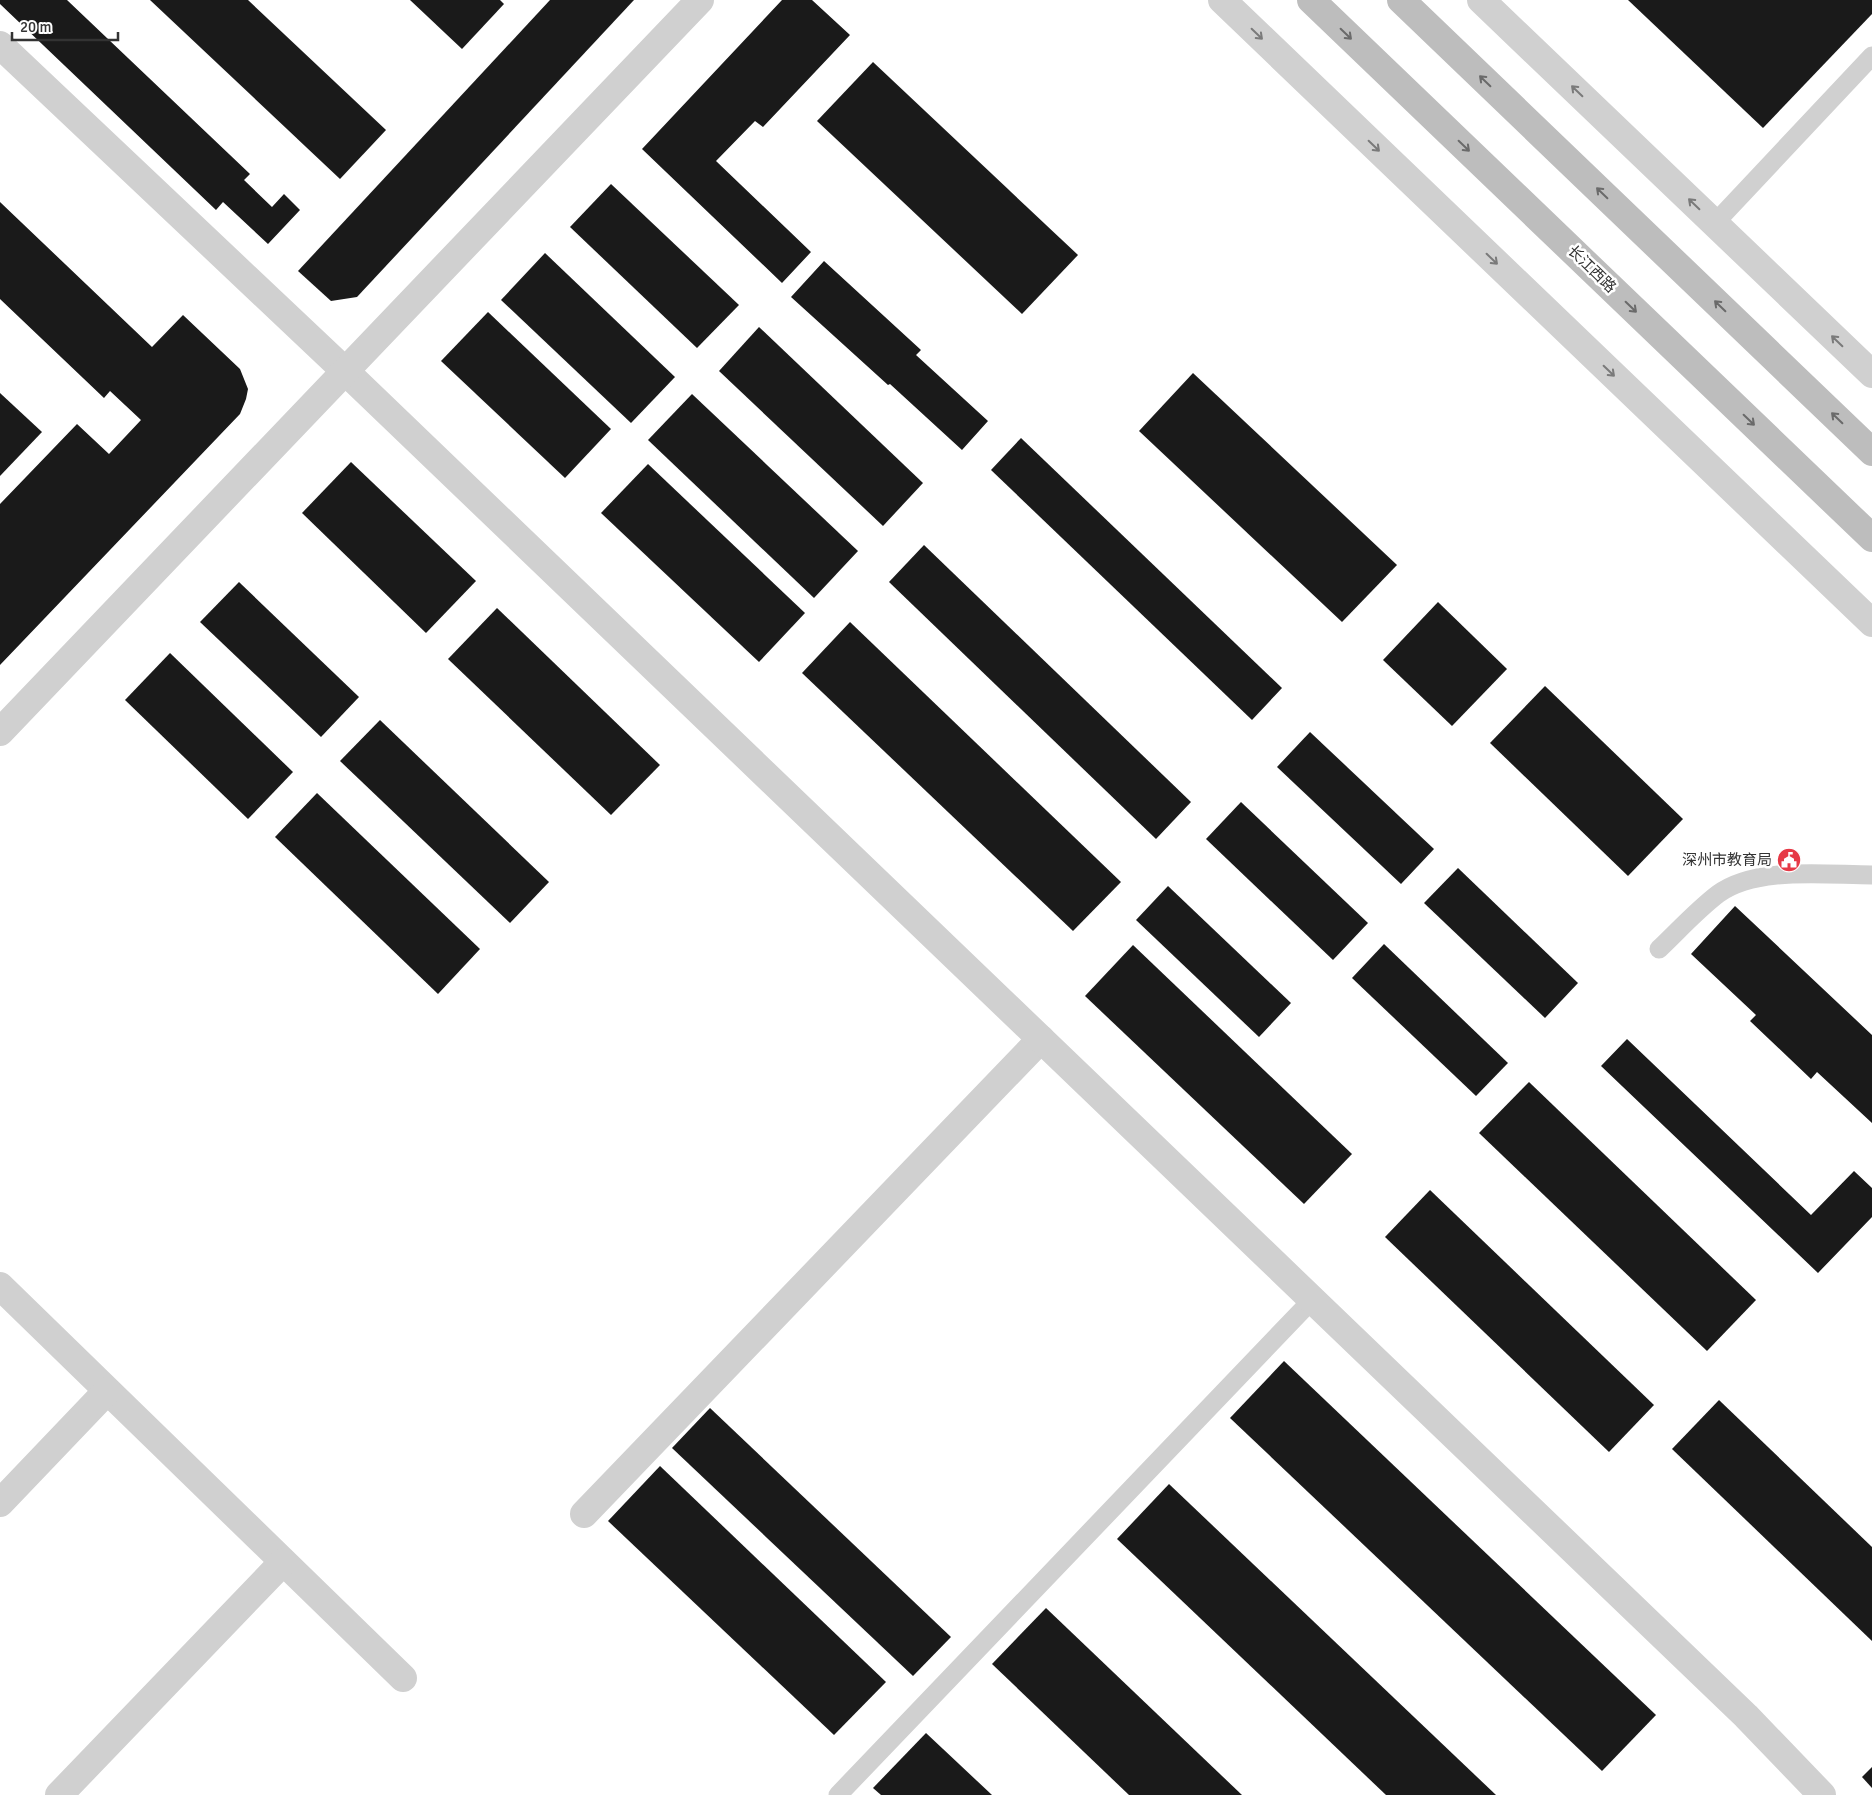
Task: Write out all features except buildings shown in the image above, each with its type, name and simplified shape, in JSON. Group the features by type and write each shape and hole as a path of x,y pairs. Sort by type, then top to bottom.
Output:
{"main road":[{"name":"长江西路","path":"1311,0 1872,538"},
{"path":"1401,0 1872,452"}],"street":[{"path":"0,732 700,0"},
{"path":"1222,0 1872,623"},
{"path":"1481,0 1872,374"},
{"path":"0,45 345,371 1746,1716 1822,1795"},
{"path":"584,1514 1041,1040"},
{"path":"0,1286 403,1678"},
{"path":"0,1503 107,1391"},
{"path":"59,1795 283,1562"}],"lane":[{"path":"1715,223 1872,56"},
{"path":"1659,950 1718,894 1738,883 1773,874 1872,875"},
{"path":"838,1795 1312,1300"}],"place":[{"name":"深州市教育局","path":"1789,860"}]}
